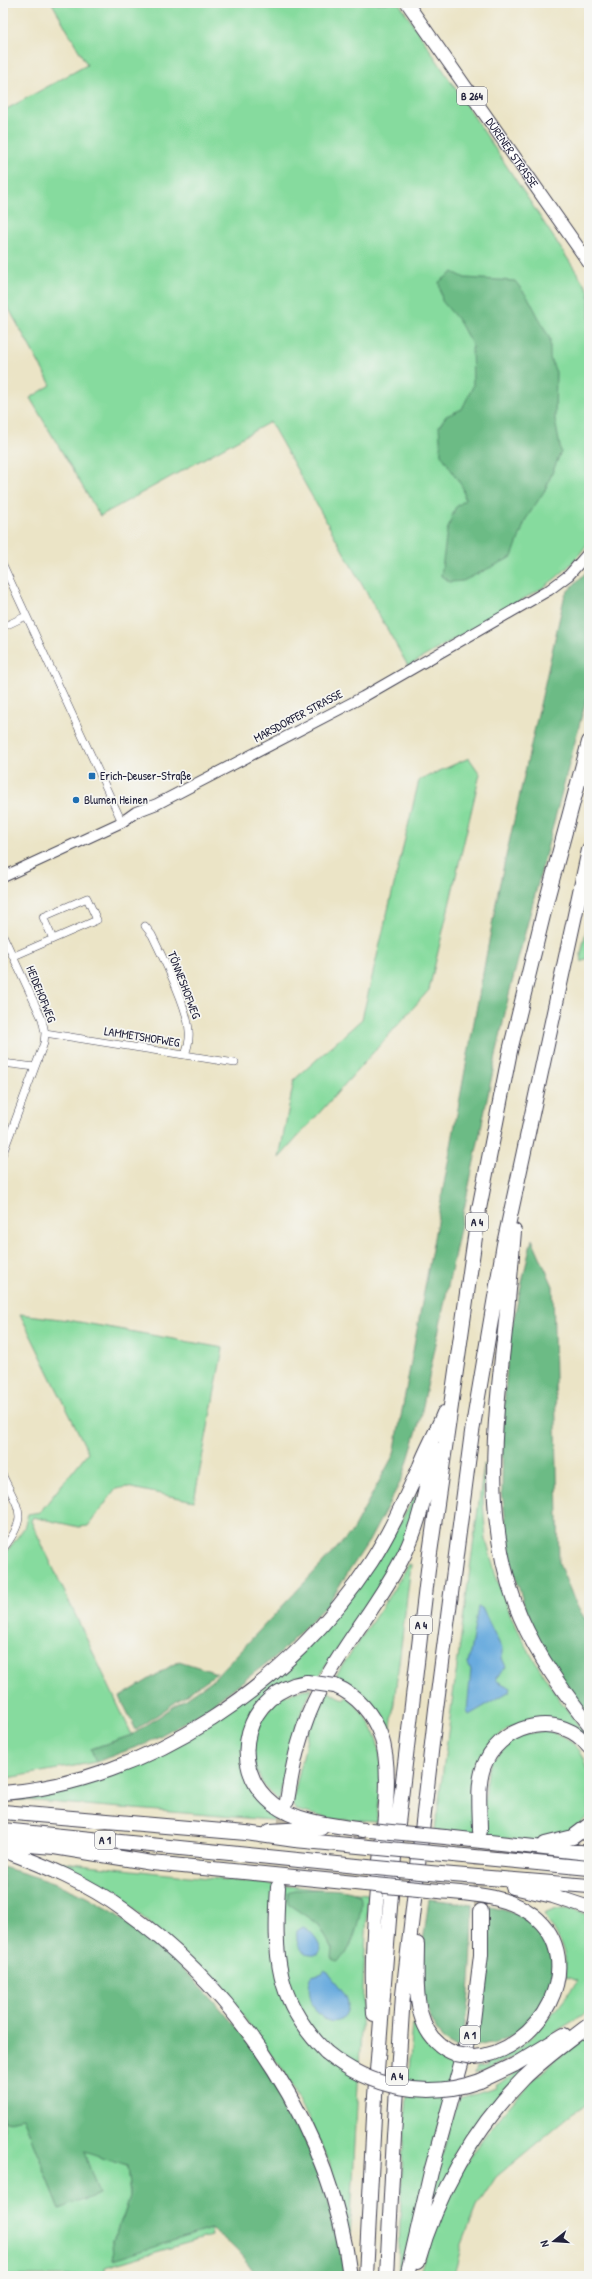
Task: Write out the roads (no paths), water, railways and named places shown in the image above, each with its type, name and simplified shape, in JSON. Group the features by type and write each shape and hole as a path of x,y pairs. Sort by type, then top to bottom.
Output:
{"highway":[{"name":"A 4","path":"366,2276 377,2070 394,1857 415,1666 452,1394 479,1209 509,1058 549,893 589,742"},
{"name":"A 4","path":"387,2276 400,2038 436,1709 472,1432 504,1244 589,850"},
{"path":"519,1176 495,1439 494,1483 497,1525 507,1577 523,1621 550,1671 589,1724"},
{"path":"3,1792 54,1785 124,1765 196,1730 250,1691 305,1642 345,1596 370,1563 397,1517 436,1434 452,1394"},
{"path":"287,1801 297,1748 319,1691 388,1582 412,1538 422,1507 436,1434"},
{"path":"367,1830 309,1820 283,1811 263,1794 251,1772 247,1757 247,1740 251,1724 259,1709 271,1697 284,1689 307,1682 335,1686 358,1699 372,1718 381,1737 386,1760 384,1809 372,1946 372,1977 377,2070"},
{"path":"480,1831 480,1793 483,1768 494,1748 506,1737 527,1726 550,1725 569,1731 589,1747"},
{"name":"A 1","path":"3,1812 246,1833 295,1840 588,1868"},
{"path":"532,1846 557,1842 573,1837 589,1825"},
{"path":"246,1833 312,1828 367,1830 589,1853"},
{"name":"A 1","path":"3,1830 367,1867 589,1886"},
{"path":"3,1843 54,1847 160,1864 365,1884 439,1891 490,1897 522,1908 544,1924 552,1936 560,1955 561,1975 558,1990 552,2005 542,2018 506,2048 492,2054 473,2057 456,2054 434,2038 425,2025 419,2010 417,1995 416,1886"},
{"path":"3,1850 58,1871 124,1909 168,1945 219,1996 257,2045 290,2098 312,2142 326,2177 339,2220 350,2276"},
{"path":"462,1876 542,1892 589,1908"},
{"path":"278,1887 276,1943 283,1984 299,2019 326,2052 361,2075 397,2087 443,2090 480,2081 514,2065 589,2020"},
{"name":"A 1","path":"407,2276 431,2172 473,2021 481,1955 481,1911"},
{"path":"414,2276 426,2235 440,2199 458,2165 478,2134 523,2080 589,2025"}],"main road":[{"name":"DÜRENER STRASSE","path":"407,3 589,263"}],"street":[{"name":"MARSDORFER STRASSE","path":"3,877 122,822 136,812 157,804 363,697 549,590 569,575 589,552"},
{"path":"3,566 122,822"},
{"path":"3,628 26,616"},
{"path":"14,956 97,920 87,898 43,917 53,939"},
{"name":"TÖNNESHOFWEG","path":"145,926 159,949 185,1013 189,1030 189,1044 186,1055"},
{"name":"HEIDEHOFWEG","path":"3,934 42,1019 45,1033 44,1043 3,1153"},
{"name":"LAMMETSHOFWEG","path":"45,1033 235,1063"},
{"path":"3,1063 35,1067"},
{"path":"3,1476 19,1509 20,1518 16,1531 3,1549"}],"water":[{"path":"478,1607 482,1608 502,1649 502,1658 506,1667 496,1678 497,1681 511,1688 510,1691 469,1715 467,1711 471,1670 468,1664"},
{"path":"303,1927 312,1933 317,1940 321,1950 318,1954 304,1952 301,1949 297,1941 297,1931"},
{"path":"324,1970 328,1972 340,1987 348,2002 345,2015 338,2021 334,2022 329,2021 319,2014 315,2009 310,1995 309,1988 312,1976 322,1973"}],"tunnel":[{"path":"278,1887 287,1801"},
{"path":"480,1831 481,1911"}],"place":[{"name":"Erich-Deuser-Straße","path":"92,776"},
{"name":"Blumen Heinen","path":"76,800"}]}
